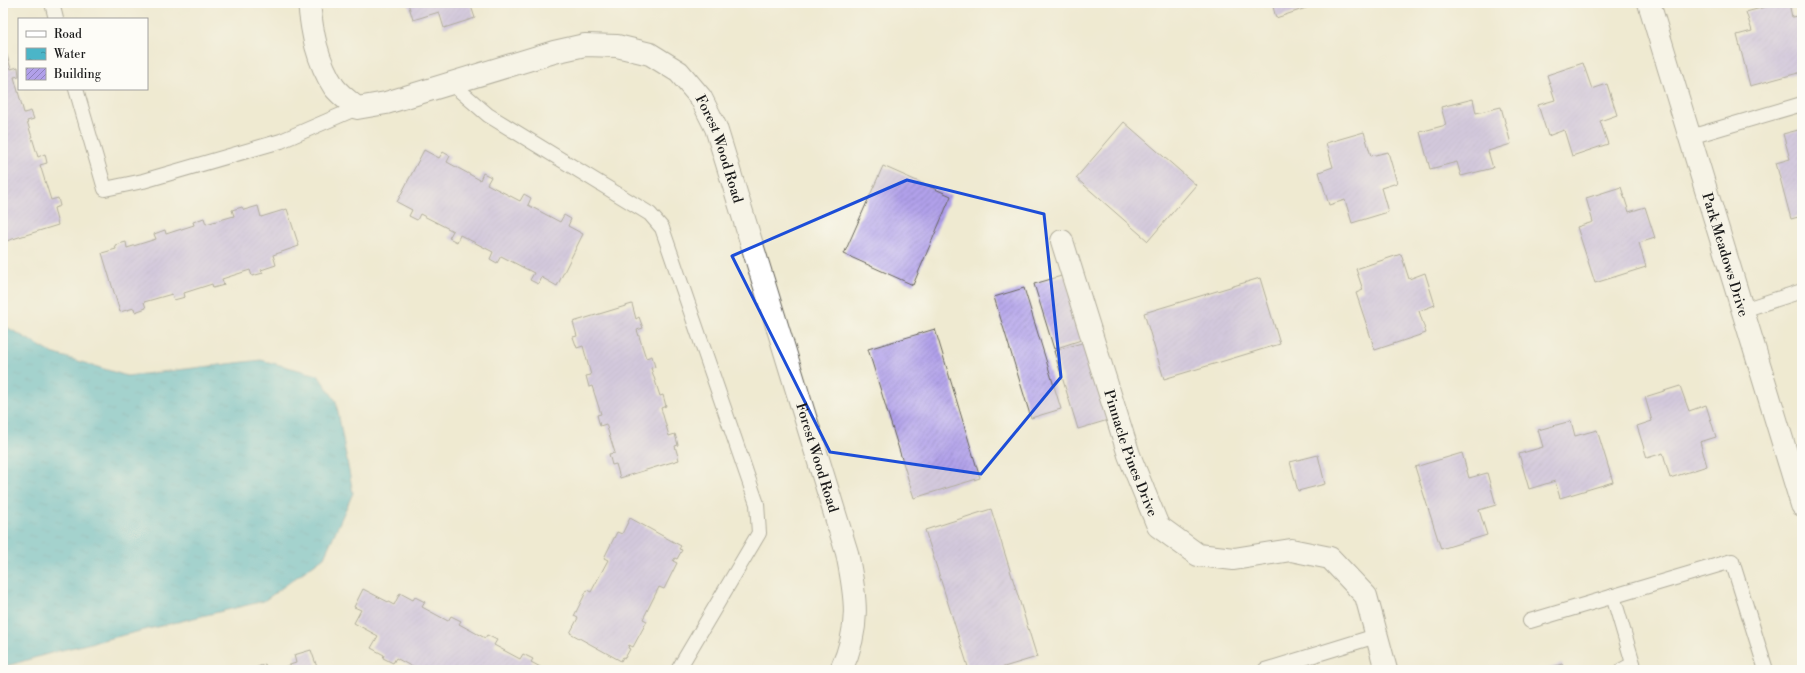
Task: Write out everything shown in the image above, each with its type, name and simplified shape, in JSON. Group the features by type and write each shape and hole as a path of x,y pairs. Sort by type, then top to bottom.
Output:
{"street":[{"path":"309,3 312,35 321,62 335,88 357,108"},
{"name":"Park Meadows Drive","path":"1650,3 1743,310 1798,482 1802,505"},
{"name":"Forest Wood Road","path":"357,108 386,103 554,52 585,45 617,46 650,54 679,72 701,98 716,128 847,553 854,584 856,617 851,649 841,670"},
{"name":"Pinnacle Pines Drive","path":"1062,241 1129,454 1158,526 1198,555 1234,559 1291,550 1330,558 1366,596 1386,670"}],"lane":[{"path":"52,3 56,18"},
{"path":"452,83 488,115 650,214 662,228 757,504 759,532 678,670"},
{"path":"76,90 105,189 143,180 281,141 357,108"},
{"path":"1690,138 1802,104"},
{"path":"1743,310 1802,291"},
{"path":"1530,621 1732,560 1766,670"},
{"path":"1613,596 1630,668"},
{"path":"1264,670 1376,636"}],"highlighted area":[{"path":"907,180 1044,214 1061,377 981,474 830,452 732,256"}],"water":[{"path":"3,325 52,353 127,376 261,360 318,375 336,401 353,493 324,557 264,601 58,651 3,667"}],"building":[{"path":"408,3 470,3 475,18 444,28 439,12 413,20"},
{"path":"1272,3 1311,3 1312,6 1276,18"},
{"path":"1780,3 1789,3 1792,17 1802,15 1802,72 1750,86 1737,35 1752,31 1746,12"},
{"path":"6,52 11,69 18,67 18,76 14,77 24,113 31,111 34,119 27,121 38,157 45,154 47,163 40,165 51,200 58,198 60,206 54,208 58,225 3,242 3,53"},
{"path":"1583,63 1592,89 1607,84 1617,115 1600,121 1608,144 1572,156 1564,130 1548,136 1538,105 1555,100 1547,75"},
{"path":"1473,99 1476,113 1501,107 1511,144 1488,151 1493,168 1461,176 1457,162 1430,169 1420,132 1446,125 1441,107"},
{"path":"1124,122 1196,185 1148,241 1076,178"},
{"path":"1802,129 1802,216 1791,219 1776,163 1790,159 1783,134"},
{"path":"1364,132 1371,156 1388,152 1397,183 1381,188 1388,212 1352,223 1345,200 1329,205 1319,172 1333,167 1326,143"},
{"path":"424,150 439,158 443,152 450,156 447,162 480,180 483,173 491,177 487,184 520,201 524,194 531,198 528,205 560,222 564,215 571,219 568,226 583,234 557,286 541,277 538,284 530,280 534,273 501,256 497,263 490,259 493,252 460,235 457,242 449,238 453,231 420,214 417,220 409,216 412,210 397,202"},
{"path":"883,166 951,196 913,285 844,254"},
{"path":"1621,187 1629,212 1645,207 1655,238 1639,243 1646,267 1595,283 1577,227 1593,222 1586,198"},
{"path":"258,206 261,217 287,209 299,246 273,255 276,265 261,270 263,273 252,276 250,270 222,279 224,285 213,288 212,284 184,293 185,297 174,300 172,294 144,302 146,308 135,312 134,308 120,312 102,253 116,249 115,245 126,242 127,248 156,239 154,234 165,230 166,234 194,225 193,222 204,218 206,224 234,216 232,210 242,207 244,210"},
{"path":"1401,254 1409,279 1425,273 1435,305 1419,311 1426,333 1375,350 1356,293 1363,290 1356,269"},
{"path":"1065,275 1084,339 1054,349 1034,284"},
{"path":"1260,278 1280,344 1164,379 1144,313"},
{"path":"1024,288 1061,409 1031,418 994,297"},
{"path":"632,304 636,319 639,317 643,328 637,330 646,358 652,356 655,367 651,368 660,396 663,395 666,406 661,408 669,436 675,434 678,445 675,446 679,460 620,478 616,464 612,465 609,454 615,453 606,424 600,426 597,415 601,414 592,386 589,387 586,376 591,375 583,346 577,348 573,337 577,336 573,322"},
{"path":"935,329 980,478 914,498 868,349"},
{"path":"1085,342 1108,420 1078,429 1054,351"},
{"path":"1680,386 1689,411 1706,405 1716,437 1700,442 1707,466 1670,478 1663,453 1647,458 1637,426 1652,421 1645,397"},
{"path":"1571,421 1575,436 1597,430 1613,482 1560,498 1555,481 1529,489 1519,454 1543,447 1538,430"},
{"path":"1462,453 1469,478 1487,473 1496,505 1479,510 1487,535 1441,549 1415,467"},
{"path":"1318,455 1325,484 1298,491 1290,462"},
{"path":"991,509 1037,657 994,670 969,670 925,530"},
{"path":"630,518 681,546 679,549 682,550 677,559 675,558 673,561 677,563 664,589 659,587 643,619 647,621 633,647 629,645 628,648 630,649 625,658 623,657 621,661 570,633 578,618 574,616 587,590 591,592 608,560 604,558 617,532 622,534"},
{"path":"363,589 394,605 400,593 413,600 415,597 425,602 422,607 448,621 451,616 461,621 459,624 485,638 487,635 497,640 494,645 520,659 523,654 533,659 531,662 544,669 418,670 396,658 393,663 383,658 384,655 371,648 378,636 354,623 361,610 354,607"},
{"path":"311,650 318,670 274,670 296,663 294,655"},
{"path":"265,664 267,670 250,670"},
{"path":"1562,664 1564,670 1543,670"}]}
